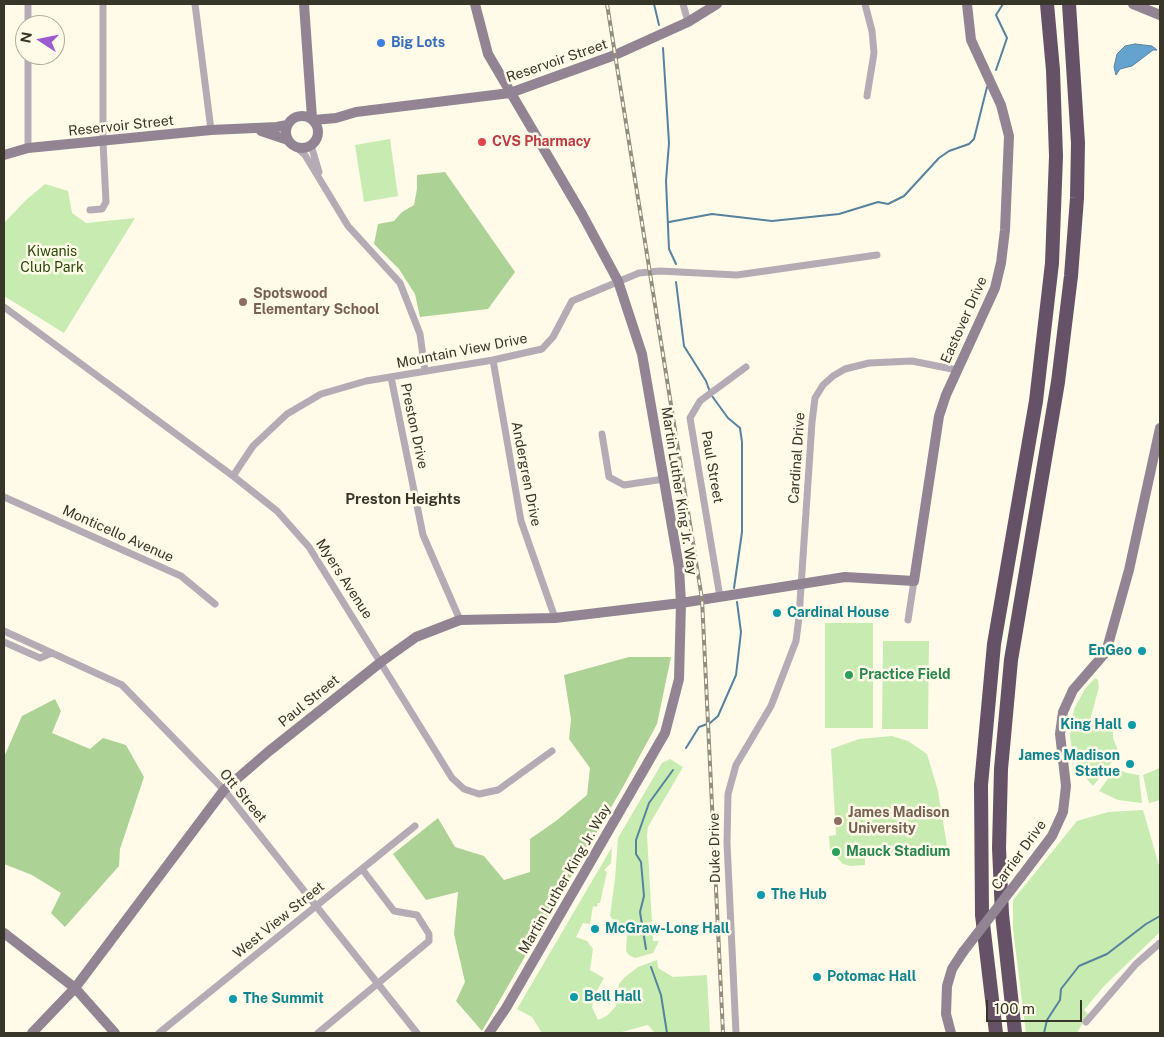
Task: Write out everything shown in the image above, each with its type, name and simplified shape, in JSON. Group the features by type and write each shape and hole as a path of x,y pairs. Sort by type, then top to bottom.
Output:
{"highway":[{"path":"996,1033 982,915 981,786 994,644 1036,401 1052,263 1056,137 1053,70 1047,4"},
{"path":"1015,1033 1006,965 1001,898 1001,769 1011,660 1058,382 1071,276 1077,198 1078,143 1070,4"}],"street":[{"path":"90,210 102,209 106,202 103,142 103,4"},
{"path":"195,4 211,130"},
{"path":"304,4 313,119 318,132 318,137 311,146 313,157 328,193"},
{"name":"Martin Luther King Jr. Way","path":"475,4 488,54 582,214 618,281 642,354 679,567 681,602 679,679 665,733 516,991 489,1033"},
{"path":"683,4 688,22"},
{"name":"Reservoir Street","path":"313,119 336,118 356,112 510,93 600,62 688,22 717,4"},
{"path":"865,4 872,31 874,53 867,96"},
{"name":"Eastover Drive","path":"908,620 936,430 946,395 999,277 1005,230 1009,136 1001,105 971,40 967,4"},
{"path":"1133,4 1160,15"},
{"path":"28,65 28,148"},
{"path":"309,75 307,105 300,115 287,125 292,144 305,155 348,226 400,283 420,334 425,371"},
{"path":"300,115 313,119"},
{"name":"Reservoir Street","path":"318,132 336,118"},
{"name":"Reservoir Street","path":"4,155 28,148 211,130 287,125"},
{"name":"Reservoir Street","path":"242,128 292,144"},
{"path":"292,144 311,146"},
{"name":"Mountain View Drive","path":"234,476 253,446 287,414 321,394 366,381 493,360 542,349 552,338 572,301 639,273 737,275 877,255"},
{"name":"Myers Avenue","path":"4,307 234,476 277,511 310,547 452,778 464,789 478,794 498,790 552,751"},
{"name":"Andergren Drive","path":"493,360 520,521 555,618"},
{"name":"Cardinal Drive","path":"784,675 797,634 802,583 812,410 821,388 833,376 845,369 879,362 922,362 957,370"},
{"name":"Paul Street","path":"720,597 690,418 700,401 746,367"},
{"name":"Preston Drive","path":"391,377 423,535 460,620"},
{"name":"Carrier Drive","path":"951,1033 946,1014 946,992 951,971 963,952 1052,836 1063,812 1066,786 1060,734 1063,712 1072,690 1101,660 1106,650 1131,565 1160,428"},
{"path":"602,434 609,477 624,485 664,479"},
{"name":"Monticello Avenue","path":"4,497 181,576 215,604"},
{"name":"Paul Street","path":"32,1033 75,988 224,790 268,752 381,662 416,637 460,620 555,618 720,597 845,576 914,581"},
{"name":"Ott Street","path":"4,631 122,685 224,790 380,984 416,1033"},
{"path":"4,642 40,658 52,653"},
{"name":"Duke Drive","path":"736,1033 727,843 728,794 736,765 771,706 784,675"},
{"name":"West View Street","path":"159,1033 415,826"},
{"path":"318,1033 427,945 430,936 415,914 394,911 362,869"},
{"path":"4,933 75,988 115,1033"},
{"path":"1086,1022 1136,964 1160,943"}],"green space":[{"path":"390,139 398,196 364,202 355,145"},
{"path":"445,172 515,272 488,309 420,317 415,294 399,269 374,244 378,224 394,221 402,212 414,205 417,175"},
{"name":"Kiwanis Club Park","path":"45,184 68,191 72,213 86,223 135,218 64,333 4,296 4,223 26,200"},
{"name":"Practice Field","path":"825,623 873,623 873,728 825,728"},
{"name":"Practice Field","path":"883,641 929,641 928,729 882,729"},
{"path":"629,657 671,657 657,724 624,785 482,1031 456,1001 465,982 454,934 458,892 426,900 393,854 438,818 455,847 484,856 504,880 530,872 530,839 556,821 587,795 590,768 569,739 571,719 564,675"},
{"path":"1095,678 1098,680 1099,687 1090,720 1113,728 1113,738 1119,753 1093,786 1079,770 1072,750 1070,736 1074,709 1085,689"},
{"path":"55,699 61,711 52,733 90,749 103,738 126,745 144,777 120,849 119,866 65,927 51,913 61,893 32,875 4,864 4,757 22,716"},
{"path":"892,736 908,741 927,754 938,791 947,846 865,856 865,865 851,866 843,864 830,850 829,836 836,835 831,749 859,739"},
{"path":"670,759 683,767 648,827 647,835 653,941 659,941 653,953 635,958 626,951 627,935 610,916 618,838 662,763"},
{"path":"1116,768 1127,773 1139,775 1142,803 1118,800 1099,791"},
{"path":"1160,768 1160,800 1149,803 1143,775"},
{"path":"1143,810 1160,869 1160,932 1104,986 1084,1010 1088,1014 1077,1033 1026,1033 1013,929 1013,900 1077,821 1108,812"},
{"path":"612,847 611,863 604,870 607,872 600,903 598,903 597,907 593,906 590,924 583,923 576,937 587,941 593,949 590,970 604,978 596,992 592,1007 598,1020 608,1015 616,1006 619,984 625,977 638,967 657,960 658,968 673,977 707,975 710,1033 640,1033 654,1032 648,1025 618,1033 542,1033 532,1017 517,1009"}],"water":[{"path":"1135,44 1152,46 1157,50 1153,50 1132,66 1120,69 1116,75 1114,67 1117,54 1125,46"}],"waterway":[{"path":"654,4 659,25"},
{"path":"996,70 1007,38 996,15 1003,4"},
{"path":"663,48 669,143 666,181 669,249 676,264"},
{"path":"669,222 712,214 772,221 839,214 878,202 888,204 904,196 939,158 949,151 969,144 974,139 987,87"},
{"path":"676,282 684,346 706,381 710,392"},
{"path":"712,396 728,418 740,428 742,442 742,532 734,588"},
{"path":"686,748 699,727 710,723 718,716 736,675 741,632 737,602"},
{"path":"646,949 640,912 644,896 641,862 636,854 636,840 649,803 673,770"},
{"path":"1044,1033 1047,1020 1060,1000 1061,989 1079,966 1107,954 1146,924 1160,916"},
{"path":"651,967 661,995 667,1033"}],"railway":[{"path":"607,4 702,599 723,1033"}],"place":[{"name":"Big Lots","path":"381,43"},
{"name":"CVS Pharmacy","path":"482,142"},
{"name":"Spotswood Elementary School","path":"243,302"},
{"name":"Cardinal House","path":"777,613"},
{"name":"EnGeo","path":"1142,651"},
{"name":"Practice Field","path":"849,675"},
{"name":"King Hall","path":"1132,725"},
{"name":"James Madison Statue","path":"1130,764"},
{"name":"James Madison University","path":"838,821"},
{"name":"Mauck Stadium","path":"836,852"},
{"name":"The Hub","path":"761,895"},
{"name":"McGraw-Long Hall","path":"595,929"},
{"name":"Potomac Hall","path":"817,977"},
{"name":"Bell Hall","path":"574,997"},
{"name":"The Summit","path":"233,999"}],"district":[{"name":"Preston Heights","path":"403,499"}]}
